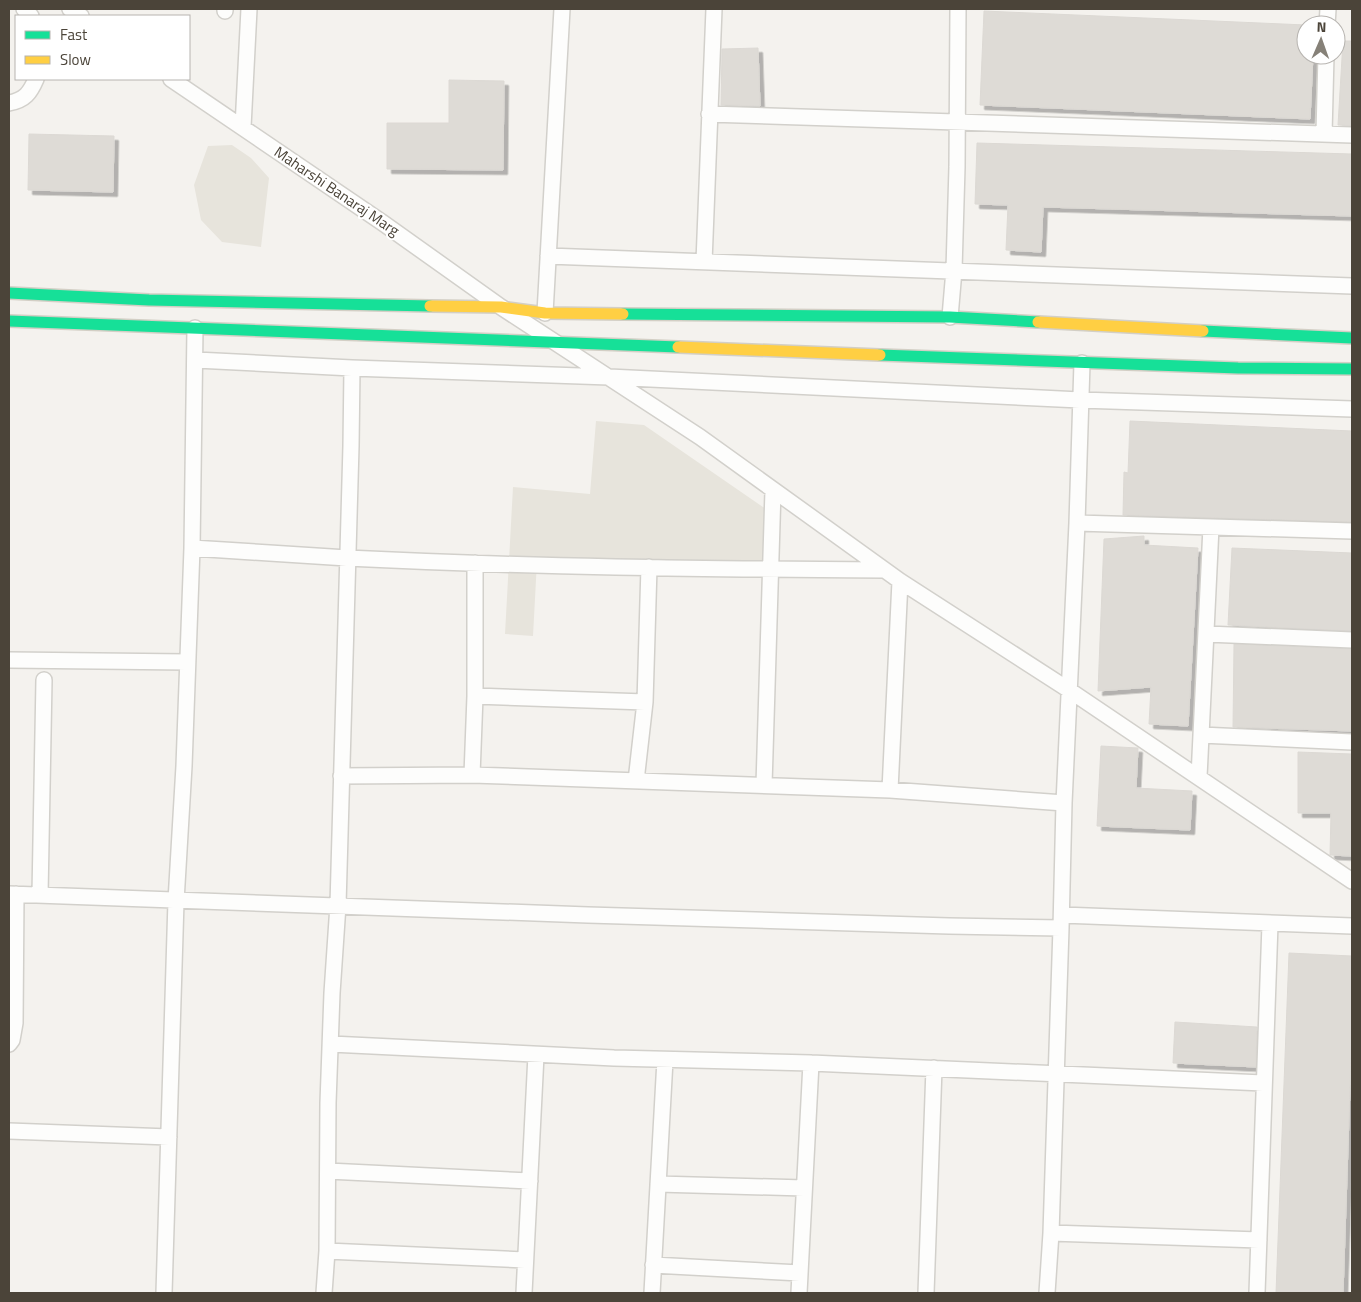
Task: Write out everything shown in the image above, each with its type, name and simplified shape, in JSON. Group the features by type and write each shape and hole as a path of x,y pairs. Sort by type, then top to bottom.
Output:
{"street":[{"path":"243,127 249,9"},
{"path":"545,313 562,9"},
{"path":"704,262 714,9"},
{"path":"950,316 954,270 958,121 958,9"},
{"path":"1324,134 1326,65"},
{"path":"9,103 19,102 25,97 31,91 36,80"},
{"name":"Maharshi Banaraj Marg","path":"172,80 447,267 501,307 700,436 900,581 1069,690 1352,881"},
{"path":"709,114 1352,135"},
{"path":"548,256 1352,286"},
{"path":"9,293 149,300 501,307 545,313 950,316 1295,337 1352,338"},
{"path":"9,322 360,336 554,341 1082,363 1311,370 1352,369"},
{"path":"164,1293 176,901 192,548 195,328"},
{"path":"196,360 352,368 609,377 1080,400 1352,409"},
{"path":"1047,1293 1051,1233 1062,922 1064,803 1077,523 1082,363"},
{"path":"324,1293 327,1251 330,1044 338,905 352,368"},
{"path":"764,785 773,490"},
{"path":"1077,523 1352,531"},
{"path":"1199,777 1212,527"},
{"path":"192,548 347,558 476,563 884,570"},
{"path":"472,776 476,563"},
{"path":"636,781 645,702 649,567"},
{"path":"890,790 900,581"},
{"path":"1207,634 1352,640"},
{"path":"9,660 187,662"},
{"path":"40,895 44,680"},
{"path":"475,696 645,702"},
{"path":"1201,735 1352,742"},
{"path":"341,776 472,776 764,785 890,790 1064,803"},
{"path":"9,1044 12,1040 15,1023 12,894 939,926 1062,922 1352,926"},
{"path":"1257,1293 1270,924"},
{"path":"330,1044 536,1055 811,1063 1263,1083"},
{"path":"524,1293 536,1055"},
{"path":"652,1293 664,1060"},
{"path":"799,1293 811,1063"},
{"path":"926,1293 934,1068"},
{"path":"9,1131 169,1137"},
{"path":"328,1171 530,1181"},
{"path":"658,1184 804,1188"},
{"path":"1051,1233 1259,1240"},
{"path":"327,1251 525,1260"},
{"path":"653,1265 800,1273"}],"shaded area":[{"path":"232,145 251,158 269,178 261,247 222,242 201,220 194,185 208,146"},
{"path":"596,421 644,425 779,518 776,575 537,561 533,636 505,634 513,487 590,494"}],"building":[{"path":"984,11 1296,25 1296,65 1313,65 1310,119 980,105"},
{"path":"1346,41 1352,41 1352,126 1338,125 1342,65 1346,65"},
{"path":"758,48 760,106 721,105 722,49"},
{"path":"449,80 504,81 503,170 387,169 387,123 449,123"},
{"path":"29,134 114,136 113,192 28,190"},
{"path":"977,143 1352,154 1352,216 1043,207 1041,252 1006,250 1008,205 975,204"},
{"path":"1130,421 1352,431 1352,522 1123,515 1124,472 1128,473"},
{"path":"1144,536 1144,545 1198,548 1188,726 1149,724 1151,687 1098,691 1104,539"},
{"path":"1232,548 1352,553 1352,631 1228,625"},
{"path":"1234,644 1352,649 1352,731 1233,727"},
{"path":"1101,746 1138,748 1136,788 1192,791 1190,830 1097,826"},
{"path":"1298,752 1352,754 1352,856 1330,855 1331,813 1298,813"},
{"path":"1289,953 1352,956 1352,1028 1343,1293 1276,1293"},
{"path":"1175,1022 1257,1027 1256,1067 1173,1063"}],"traffic: fast":[{"path":"9,293 149,300 430,306"},
{"path":"623,314 950,317 1038,322"},
{"path":"9,321 678,347"},
{"path":"1203,331 1352,338"},
{"path":"880,355 1238,368 1352,369"}],"traffic: slow":[{"path":"430,306 501,307 545,313 623,314"},
{"path":"1038,322 1203,331"},
{"path":"678,347 880,355"}]}
